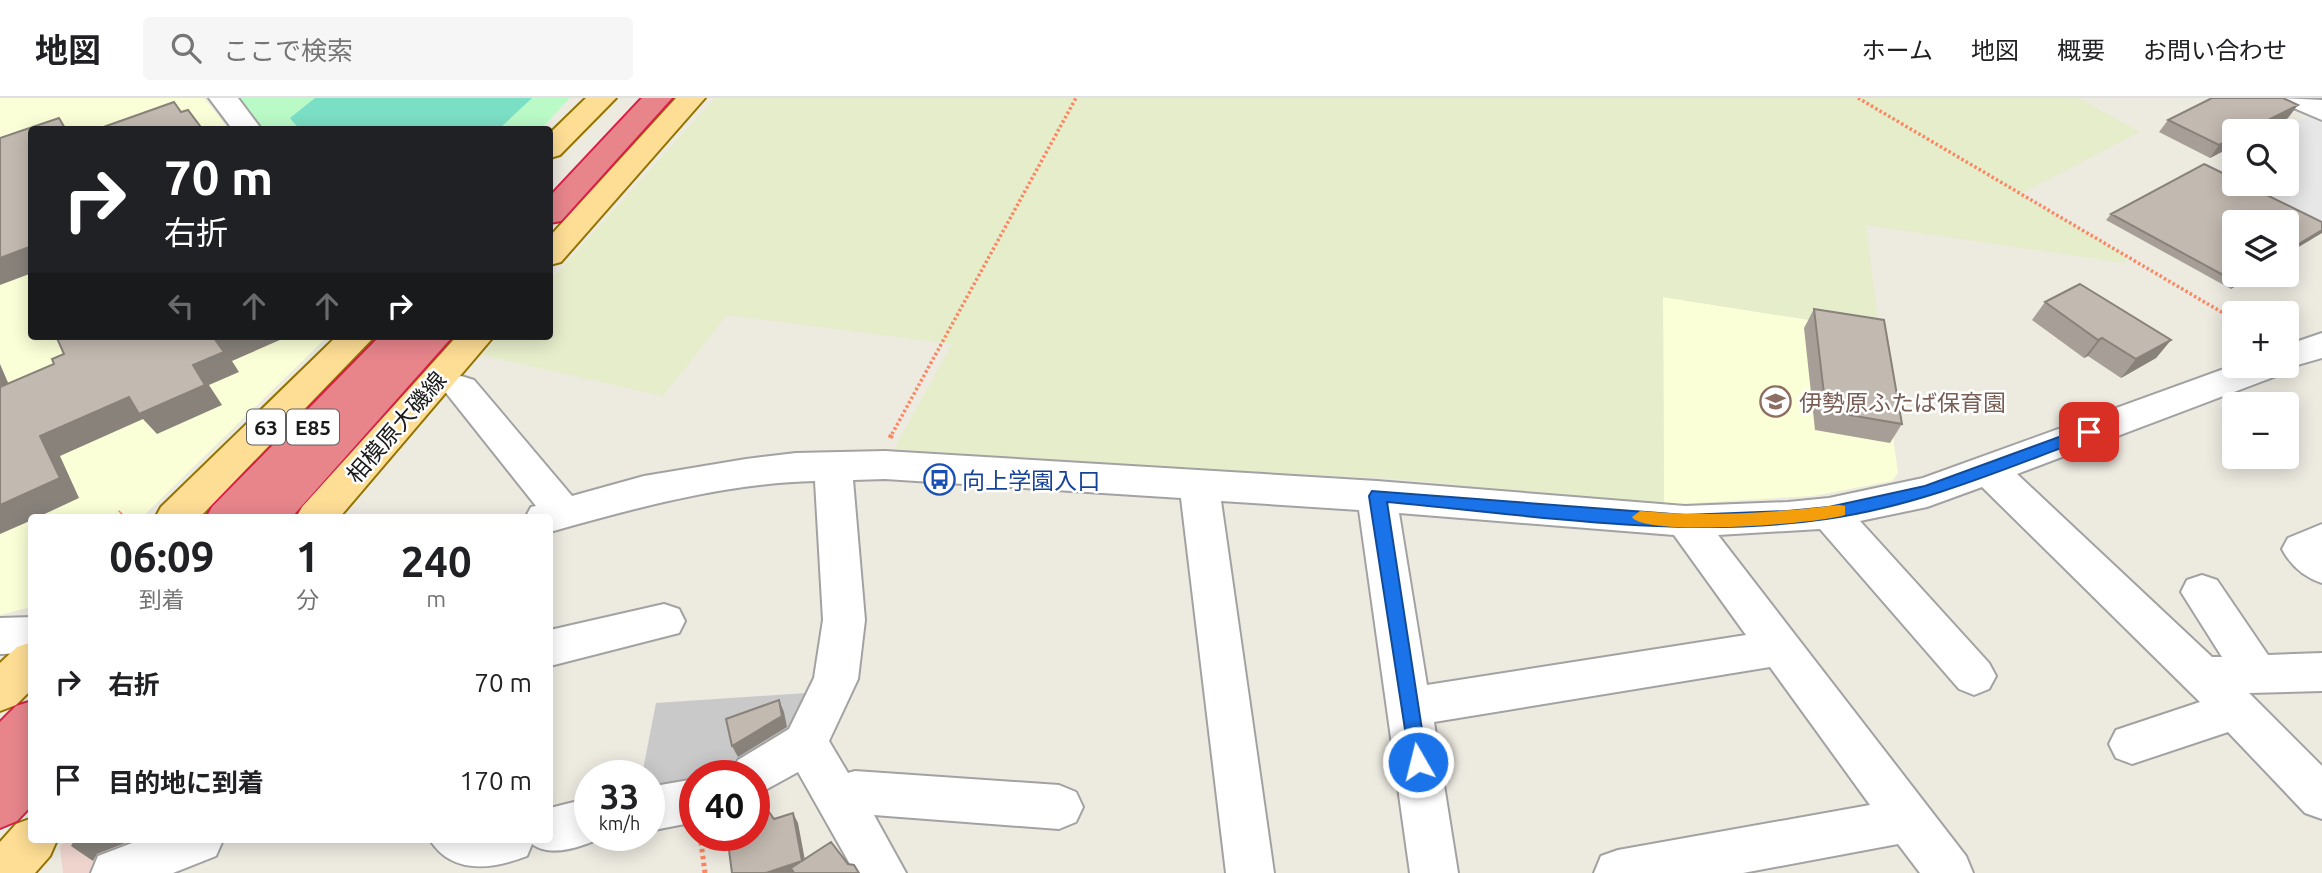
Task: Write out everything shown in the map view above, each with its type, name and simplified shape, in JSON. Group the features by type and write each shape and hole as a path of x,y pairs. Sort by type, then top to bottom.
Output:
{"highway":[{"path":"553,178 629,98"},
{"path":"553,211 658,98"},
{"name":"E85","path":"230,514 396,340"},
{"name":"E85","path":"271,514 432,340"},
{"path":"0,753 28,724"},
{"path":"0,806 28,776"}],"main road":[{"path":"553,146 602,98"},
{"path":"553,252 691,98"},
{"name":"63","path":"179,514 354,340"},
{"name":"相模原大磯線","path":"320,514 473,340"},
{"path":"0,692 28,664"},
{"path":"4,873 30,843"}],"street":[{"path":"223,98 245,126"},
{"path":"2294,98 2322,111"},
{"path":"461,389 555,515 644,491 746,472 881,465 1377,496 1685,521 1829,513 1927,492 2243,378"},
{"path":"770,765 805,743 836,679 844,620 833,489 836,466"},
{"path":"1988,469 2203,676 2245,691"},
{"path":"1199,484 1250,873"},
{"path":"1377,496 1434,873"},
{"path":"1829,513 1950,660"},
{"path":"1685,521 1949,873"},
{"path":"2322,540 2302,549 2322,567"},
{"path":"2202,592 2245,691 2322,798"},
{"path":"553,648 656,631"},
{"path":"0,636 28,635"},
{"path":"1409,707 1782,647"},
{"path":"2132,744 2245,691 2322,671"},
{"path":"805,743 882,873"},
{"path":"841,800 855,792 1059,807"},
{"path":"1618,873 1909,820"},
{"path":"115,873 192,843"},
{"path":"457,843 466,851 498,843"}],"path":[{"path":"881,465 885,448 1076,98"},
{"path":"1858,98 2222,312"},
{"path":"702,851 705,873"}],"shaded area":[{"path":"0,98 204,98 227,126 28,126 28,340 324,340 145,514 28,514 28,608 0,615"},
{"path":"715,98 2078,98 2140,132 2020,194 2125,256 2125,263 1866,225 1879,331 1663,297 1664,505 1397,479 1111,465 894,449 952,344 727,315 663,396 482,355 495,340 553,340 553,278"},
{"path":"2314,114 2322,118 2322,221 2274,196 2299,196 2299,121"},
{"name":"伊勢原ふたば保育園","path":"1663,297 1879,331 1898,473 1892,481 1813,496 1664,505"},
{"path":"821,692 769,760 679,760 679,790 665,793 665,760 645,760 656,703"},
{"path":"63,843 164,843 89,873 63,873 60,847"}],"green space":[{"path":"234,98 570,98 544,126 258,126"},
{"path":"315,98 532,98 502,126 297,126 290,118"}],"building":[{"path":"2212,98 2283,98 2298,105 2270,119 2222,119 2222,144 2219,145 2168,120"},
{"path":"174,102 181,112 188,110 200,126 106,126"},
{"path":"59,118 64,126 35,126"},
{"path":"28,129 28,248 0,258 0,138"},
{"path":"2204,164 2222,173 2222,196 2269,196 2297,210 2222,210 2222,274 2111,214"},
{"path":"2299,211 2322,222 2322,230 2299,244"},
{"path":"2080,284 2171,340 2136,359 2102,338 2098,340 2045,302"},
{"path":"1814,309 1884,320 1902,424 1826,411"},
{"path":"58,340 218,340 216,341 224,352 193,365 205,385 139,414 129,397 40,436 60,478 0,505 0,387 54,364 52,359 64,354"},
{"path":"779,700 782,716 732,746 726,719"},
{"path":"770,813 774,819 793,813 802,861 766,873 732,873 729,851 770,851"},
{"path":"831,842 848,864 854,865 859,873 794,873 791,868"}],"slow traffic":[{"path":"1640,517 1685,521 1788,517 1839,511"}],"place":[{"name":"伊勢原ふたば保育園","path":"1776,402"},
{"name":"向上学園入口","path":"939,480"}],"route":[{"path":"1418,762 1377,496 1685,521 1788,517 1829,513 1927,492 2089,432"}]}
